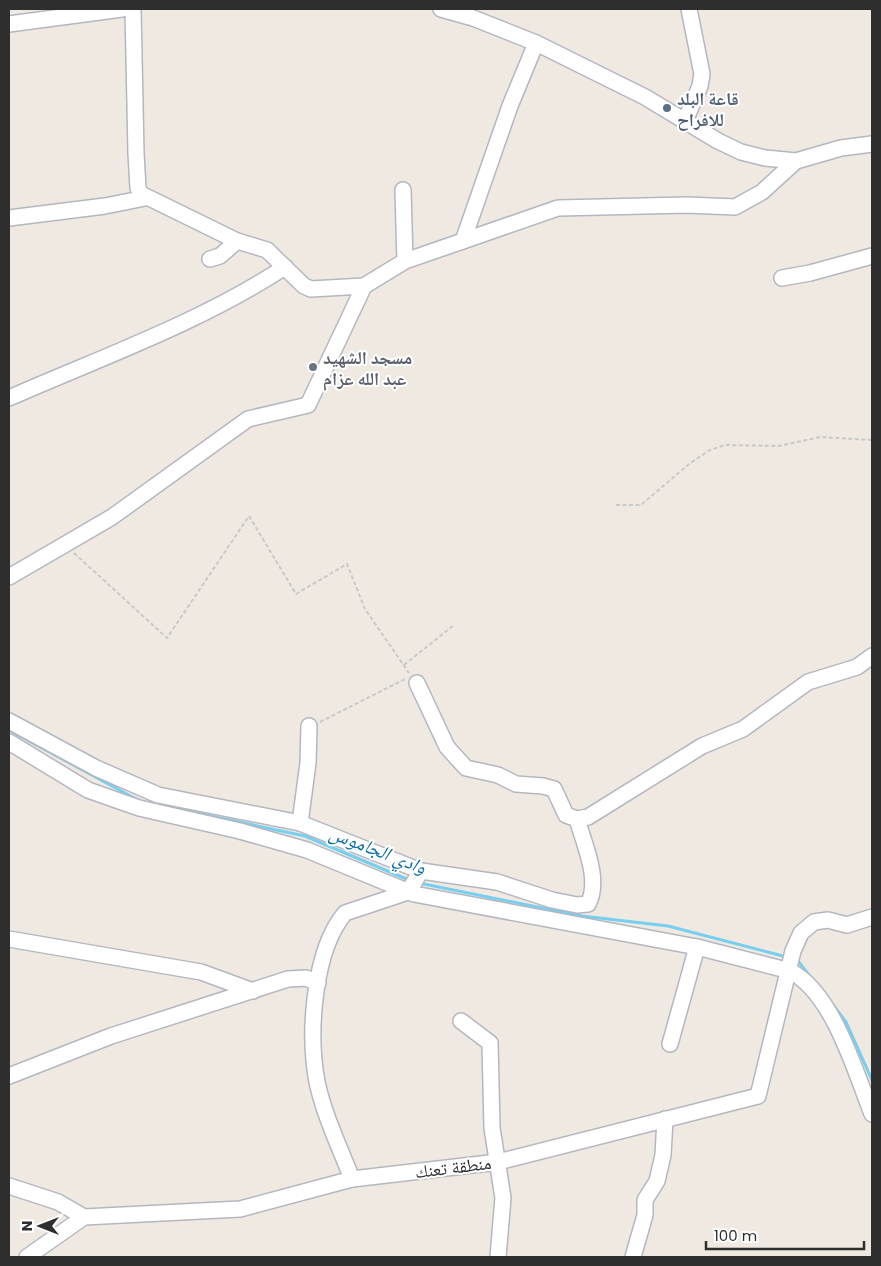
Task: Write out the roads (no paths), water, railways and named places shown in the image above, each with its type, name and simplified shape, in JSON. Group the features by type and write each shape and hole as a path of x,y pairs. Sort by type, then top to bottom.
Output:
{"street":[{"path":"9,24 122,9"},
{"path":"133,9 138,188 145,198 237,241 267,250 304,286 311,290 364,286 405,261 558,208 687,205 735,207 762,192 796,161"},
{"path":"441,9 473,18 536,43 645,97 718,141 741,152 766,158 796,161 841,148 872,144"},
{"path":"685,121 700,86 702,74 689,9"},
{"path":"463,241 510,106 536,43"},
{"path":"404,190 405,261"},
{"path":"9,218 105,206 145,198"},
{"path":"210,259 220,256 237,241"},
{"path":"782,278 810,273 872,256"},
{"path":"9,398 115,354 204,313 245,293 285,267"},
{"path":"9,577 112,517 248,419 308,405 364,286"},
{"path":"417,683 447,747 466,768 498,775 516,784 544,786 554,790 566,815 577,819 588,817 605,808 702,746 743,729 808,682 857,667 872,656"},
{"path":"9,721 96,768 158,795 300,823 421,871 497,882 552,900 577,905 588,904 593,894 593,878 577,819"},
{"path":"300,823 308,763 309,726"},
{"path":"9,742 88,790 139,808 240,831 307,850 408,892 697,947 790,971 800,976 810,986 829,1013 872,1114"},
{"path":"352,1179 318,1083 313,1043 318,983 324,951 345,913 408,892 421,871"},
{"path":"790,971 793,951 800,933 814,922 828,920 847,925 872,917"},
{"path":"9,939 201,972 253,991"},
{"path":"670,1044 697,947"},
{"name":"منطقة تعنك","path":"84,1217 240,1209 352,1179 498,1162 758,1096 790,971"},
{"path":"9,1076 111,1036 293,978 306,978 318,983"},
{"path":"461,1021 490,1043 492,1128 503,1198 498,1257"},
{"path":"633,1257 644,1215 644,1200 651,1193 657,1181 663,1156 665,1119"},
{"path":"9,1186 58,1202 84,1217 27,1257"}],"waterway":[{"name":"وادي الجاموس","path":"9,730 136,799"},
{"name":"وادي الجاموس","path":"154,804 305,836 411,881"},
{"name":"وادي الجاموس","path":"419,883 582,916 668,926 783,956"},
{"name":"وادي الجاموس","path":"798,961 812,979"},
{"name":"وادي الجاموس","path":"833,1005 846,1022 872,1080"}],"place":[{"name":"قاعة البلد للافراح","path":"667,108"},
{"name":"مسجد الشهيد عبد الله عزام","path":"313,367"}]}
